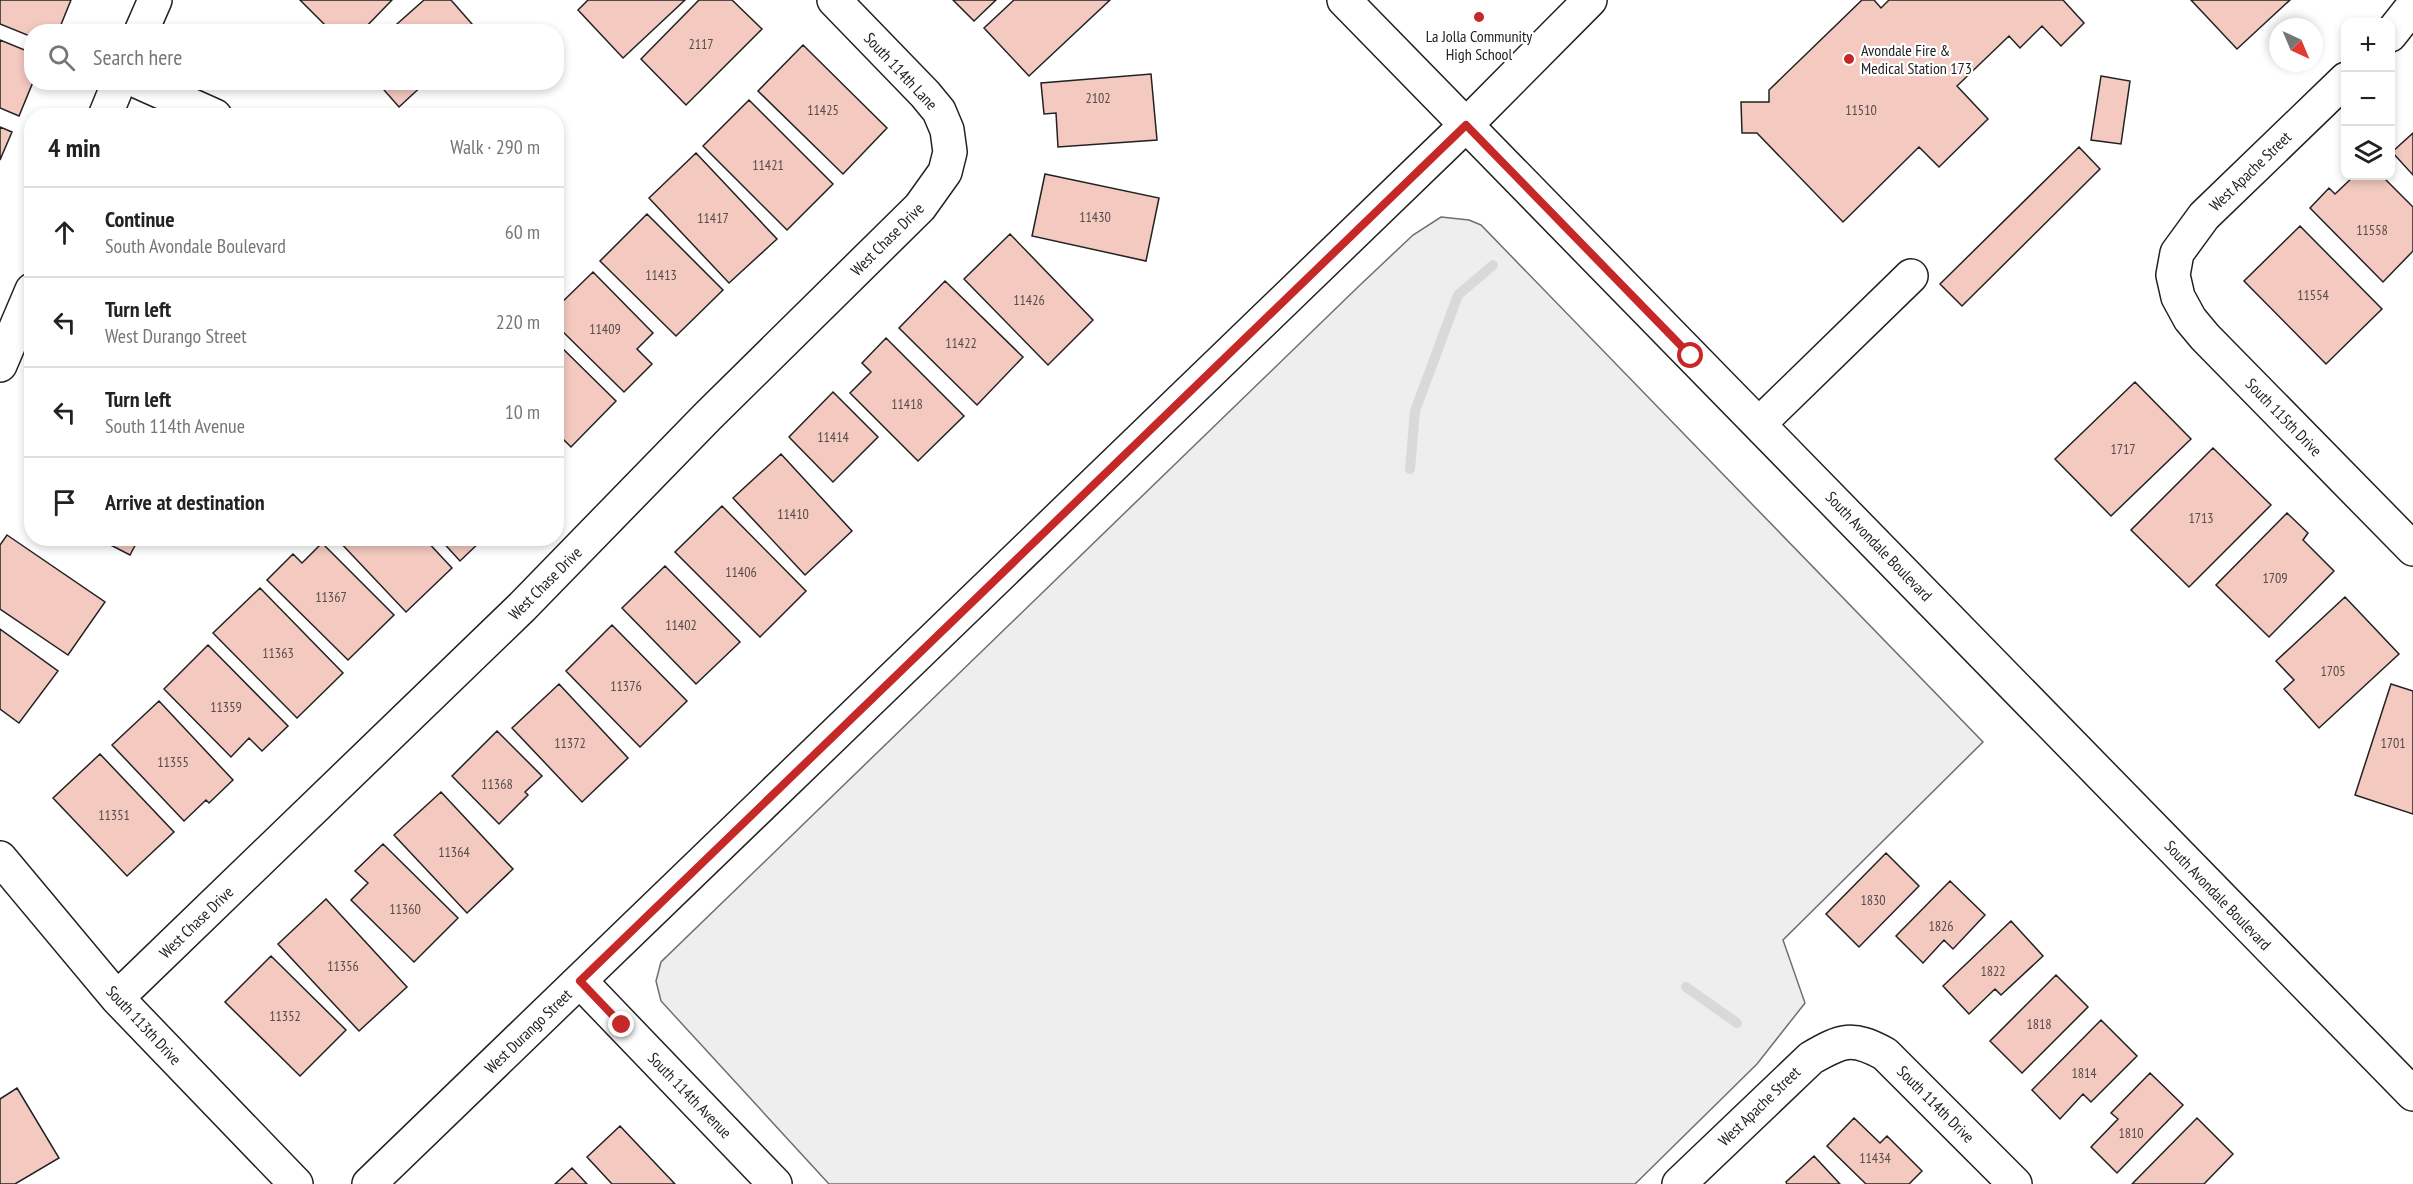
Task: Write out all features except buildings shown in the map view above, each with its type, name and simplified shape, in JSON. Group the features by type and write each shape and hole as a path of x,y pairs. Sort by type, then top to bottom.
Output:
{"street":[{"path":"144,24 155,0"},
{"name":"South 114th Lane","path":"834,0 939,111 947,130 950,152"},
{"name":"South Avondale Boulevard","path":"1344,0 2413,1094"},
{"name":"West Durango Street","path":"369,1184 1466,125 1590,0"},
{"path":"2395,30 2413,6"},
{"name":"West Apache Street","path":"2173,275 2177,253 2204,216 2341,84"},
{"path":"108,108 116,90"},
{"path":"157,90 197,108"},
{"name":"West Chase Drive","path":"117,998 522,607 708,416 920,207 945,172 950,152"},
{"name":"South 115th Drive","path":"2173,275 2178,297 2190,319 2205,337 2413,549"},
{"path":"1759,424 1911,276"},
{"path":"0,365 24,309"},
{"name":"South 113th Drive","path":"0,858 117,998 296,1184"},
{"name":"South 114th Avenue","path":"580,981 775,1184"},
{"name":"West Apache Street","path":"1679,1184 1810,1058 1847,1041"},
{"name":"South 114th Drive","path":"1847,1041 1867,1044 1885,1054 2015,1184"}],"shaded area":[{"path":"1441,217 1469,220 1481,225 1983,742 1783,940 1805,1003 1757,1064 1635,1184 829,1184 661,1001 656,981 661,962 1359,286 1413,235"}],"waterway":[{"path":"1410,469 1415,411 1458,295 1493,265"},
{"path":"1686,987 1737,1023"}],"place":[{"name":"La Jolla Community High School","path":"1479,17"},
{"name":"Avondale Fire & Medical Station 173","path":"1849,59"}],"route":[{"path":"622,1025 580,981 1466,125 1691,356"}]}
